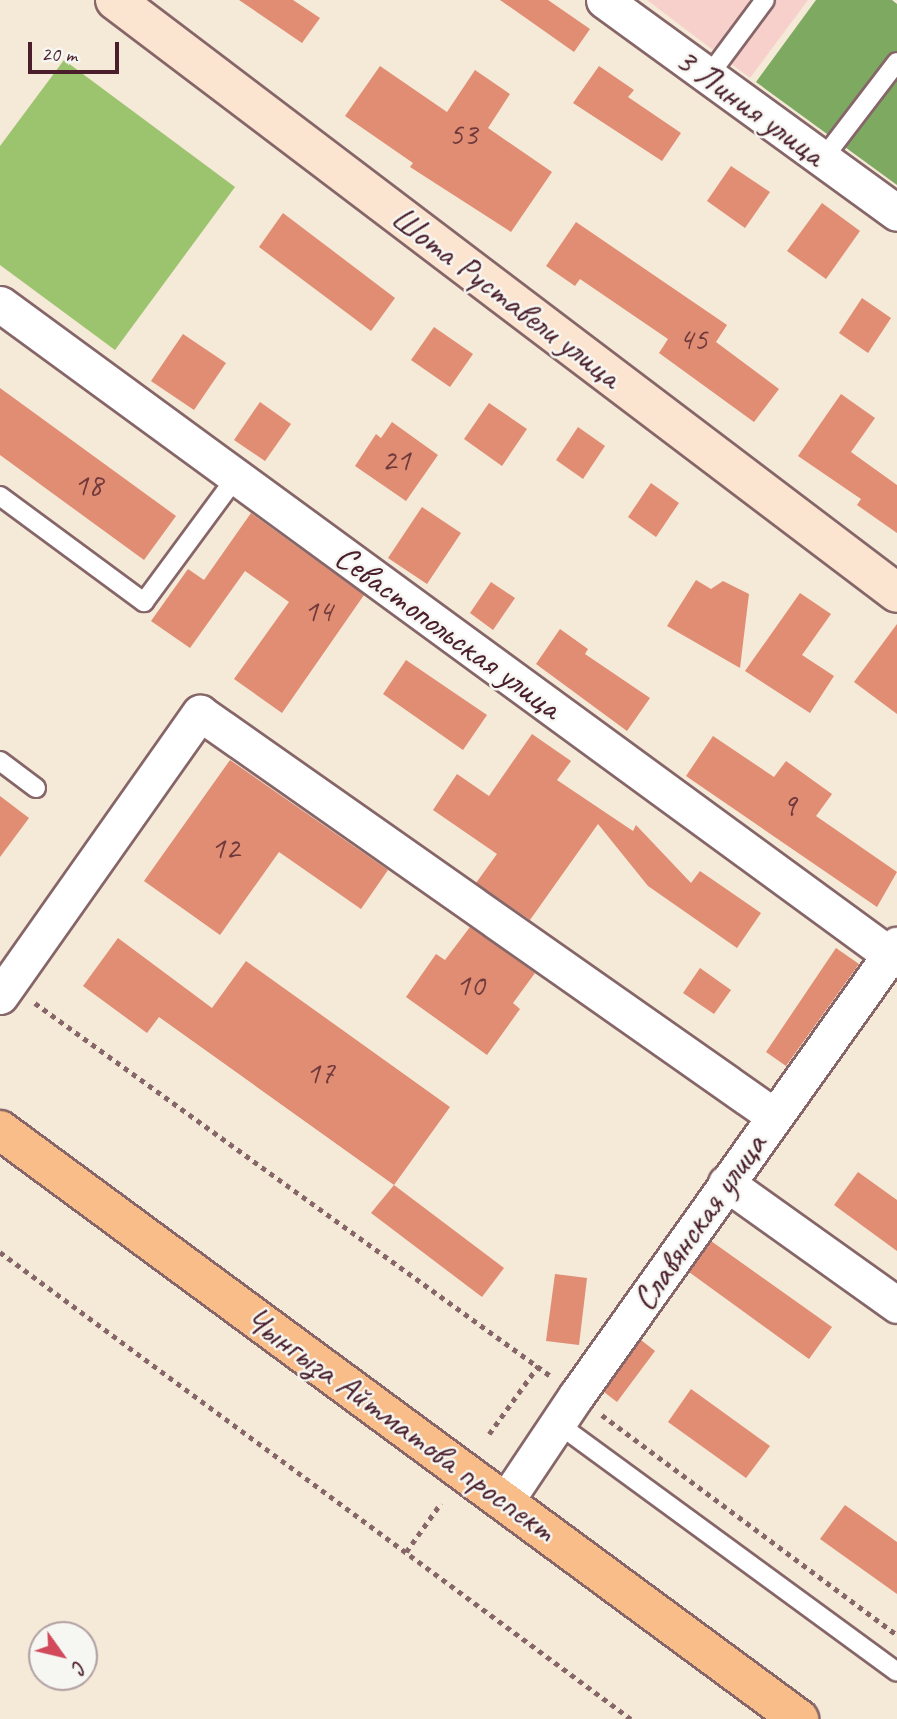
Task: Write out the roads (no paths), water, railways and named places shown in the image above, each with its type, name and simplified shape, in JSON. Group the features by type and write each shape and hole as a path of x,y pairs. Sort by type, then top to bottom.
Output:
{"main road":[{"name":"Чынгыза Айтматова проспект","path":"0,1130 799,1719"}],"street":[{"name":"Шота Руставели улица","path":"115,0 897,593"},
{"name":"3 Линия улица","path":"604,0 707,78 897,212"},
{"name":"Севастопольская улица","path":"0,304 895,953"},
{"path":"4,990 200,713 774,1116"},
{"name":"Славянская улица","path":"505,1502 557,1423 726,1183 895,953"},
{"path":"726,1183 897,1305"}],"lane":[{"path":"707,78 765,0"},
{"path":"822,160 897,62"},
{"path":"0,496 144,602 236,477"},
{"path":"0,761 36,788"},
{"path":"557,1423 897,1672"}]}
